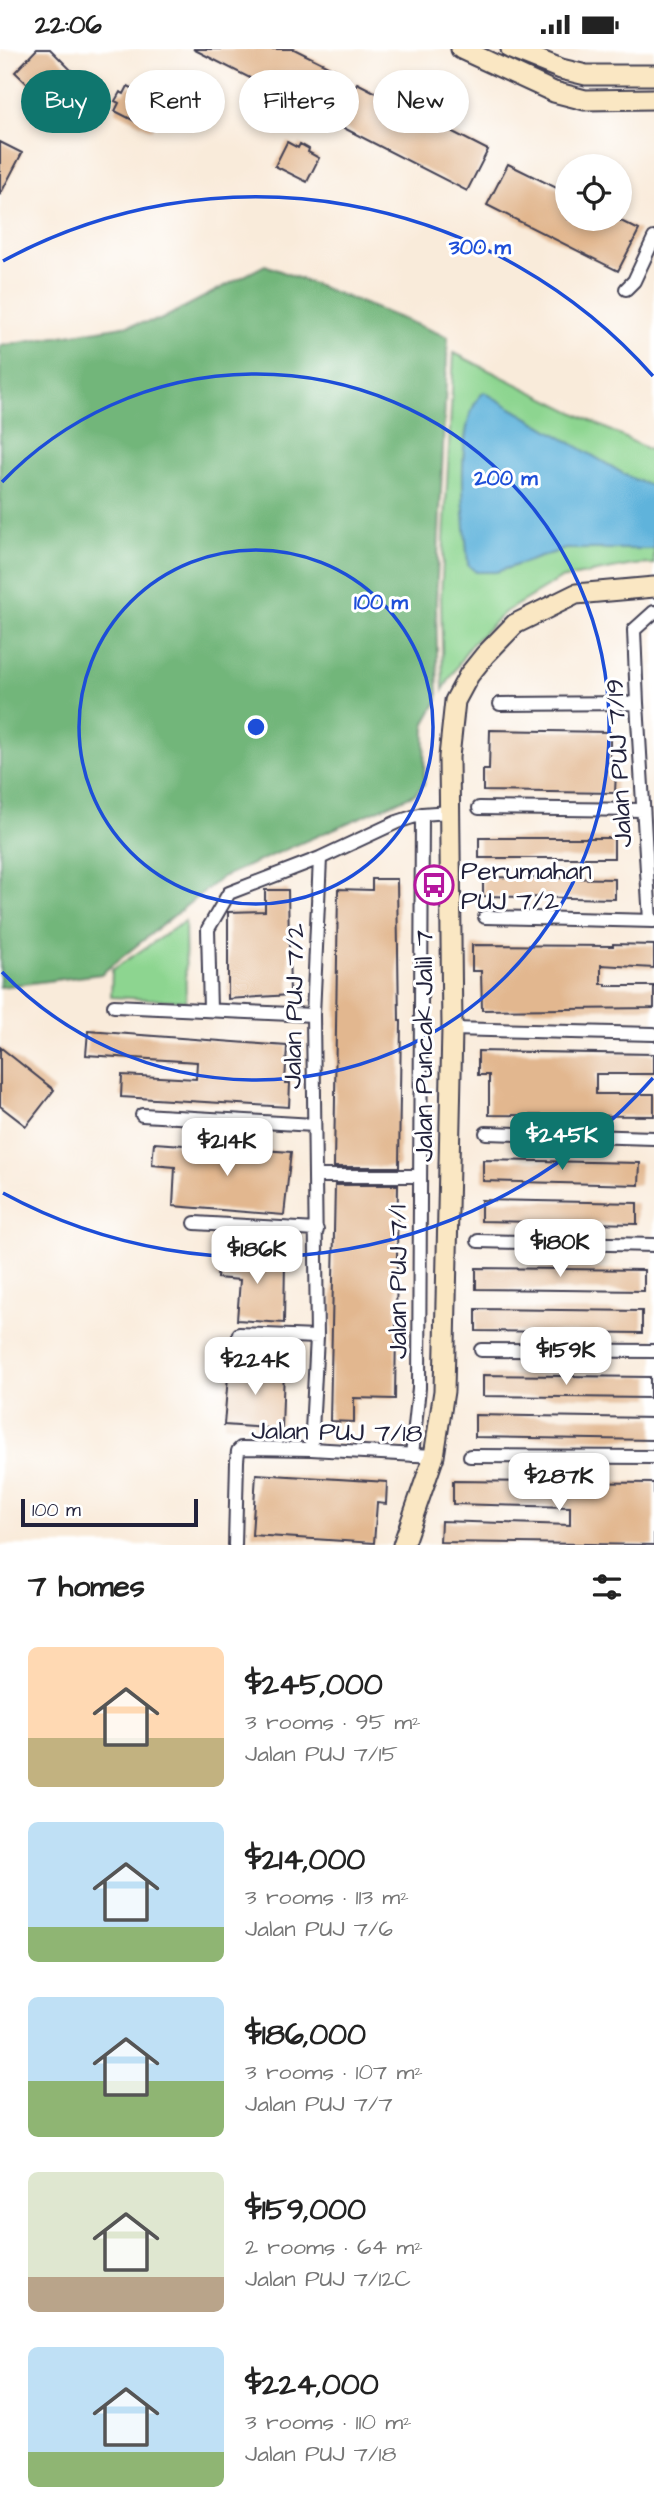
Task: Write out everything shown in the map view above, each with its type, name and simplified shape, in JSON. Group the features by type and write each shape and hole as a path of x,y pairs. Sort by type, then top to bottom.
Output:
{"street":[{"path":"461,49 564,95 585,100 654,99"},
{"path":"511,49 561,69 586,75 654,75"},
{"path":"626,289 634,281 654,238"},
{"name":"Jalan Puncak Jalil 7","path":"403,1545 434,1456 444,1391 452,1029 449,757 455,701 469,675 515,625 576,594 654,587"},
{"name":"Jalan PUJ 7/19","path":"652,921 636,703 635,630 654,612"},
{"path":"500,704 636,703"},
{"path":"480,809 643,810"},
{"path":"210,1010 208,929 229,893 320,858 397,823 422,814 449,812"},
{"name":"Jalan PUJ 7/1","path":"412,1455 419,1388 422,814"},
{"name":"Jalan PUJ 7/2","path":"311,1449 317,1336 313,1015 320,858"},
{"path":"485,917 652,921"},
{"path":"114,1006 313,1015"},
{"path":"452,1029 654,1034"},
{"path":"142,1115 314,1125"},
{"path":"486,1133 654,1138"},
{"path":"315,1176 420,1176"},
{"path":"195,1223 317,1230"},
{"path":"478,1241 654,1245"},
{"path":"239,1334 317,1336"},
{"path":"481,1350 654,1351"},
{"name":"Jalan PUJ 7/18","path":"235,1545 238,1451 242,1448 434,1456"},
{"path":"470,1456 654,1457"}],"green space":[{"path":"265,265 448,337 436,601 438,700 425,723 424,784 415,794 222,877 101,974 0,987 0,346 160,320"},
{"path":"454,353 654,452 654,564 633,565 560,579 505,612 469,647 443,690 441,597"},
{"path":"185,921 186,1001 111,997 112,970"}],"water":[{"path":"484,392 631,478 654,487 654,549 565,549 496,572 476,572 468,565 463,500 464,448 474,405"}],"building":[{"path":"37,49 50,49 71,70 21,70 21,78 15,72"},
{"path":"193,49 294,49 336,70 239,70 239,72"},
{"path":"359,84 373,91 373,133 455,133 488,150 467,191 354,133 359,133"},
{"path":"120,92 125,92 125,116 115,111 119,103 115,101"},
{"path":"0,142 22,153 0,195"},
{"path":"287,142 298,148 300,144 319,158 307,182 275,166"},
{"path":"508,164 555,187 555,231 632,231 632,226 639,230 618,271 487,205"},
{"path":"490,730 610,732 610,771 616,771 615,793 483,791 483,770 489,770"},
{"path":"479,838 614,838 614,858 479,858"},
{"path":"483,877 615,879 615,899 483,896"},
{"path":"372,879 397,879 401,1021 399,1167 334,1167 338,889 372,890"},
{"path":"265,890 288,890 290,995 228,999 228,912 265,911"},
{"path":"472,945 654,945 654,968 601,965 601,984 654,986 654,1008 482,1010 481,971 472,971"},
{"path":"88,1031 287,1046 285,1083 290,1083 289,1107 121,1097 122,1075 196,1079 197,1062 86,1055"},
{"path":"0,1047 54,1090 26,1126 0,1106"},
{"path":"478,1051 654,1054 654,1074 596,1074 596,1094 654,1094 654,1116 489,1115 489,1075 478,1075"},
{"path":"154,1143 291,1152 284,1215 173,1206 175,1167 152,1165"},
{"path":"483,1160 640,1163 639,1185 483,1181"},
{"path":"335,1185 398,1185 395,1399 354,1398 354,1422 330,1421"},
{"path":"481,1200 637,1203 637,1224 481,1221"},
{"path":"219,1254 285,1259 284,1323 237,1320 240,1280 217,1278"},
{"path":"476,1268 644,1270 644,1291 476,1289"},
{"path":"476,1309 642,1311 642,1333 476,1331"},
{"path":"229,1364 284,1368 282,1429 224,1425"},
{"path":"483,1375 650,1377 650,1398 483,1396"},
{"path":"475,1415 653,1418 653,1440 475,1437"},
{"path":"256,1474 387,1482 386,1504 377,1503 374,1543 252,1535"},
{"path":"453,1481 654,1483 654,1545 440,1542 441,1521 570,1525 570,1507 453,1504"}],"place":[{"name":"Perumahan PUJ 7/2","path":"434,885"}]}
